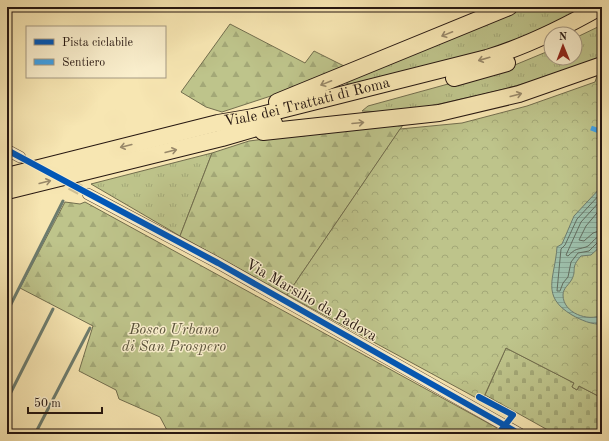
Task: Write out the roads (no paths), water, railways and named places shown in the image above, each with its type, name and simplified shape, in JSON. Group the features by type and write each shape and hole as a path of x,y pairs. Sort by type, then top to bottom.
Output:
{"highway":[{"name":"Viale dei Trattati di Roma","path":"583,27 592,20 600,7"},
{"path":"220,131 287,98 503,9"},
{"name":"Viale dei Trattati di Roma","path":"7,192 220,131 253,117 487,58 592,20"},
{"name":"Viale dei Trattati di Roma","path":"7,176 220,131 256,128 480,71 513,61 543,49"},
{"path":"220,131 274,131 439,113 520,94 602,65"}],"street":[{"path":"7,150 20,157"},
{"name":"Via Marsilio da Padova","path":"88,194 218,263 520,434"}],"water":[{"path":"602,186 602,245 591,255 581,256 576,263 572,279 563,293 564,301 567,307 577,314 590,317 602,315 602,324 598,324 579,319 562,308 556,301 553,293 552,277 557,247 562,244 574,216"}],"waterway":[{"path":"7,312 63,201"},
{"path":"7,226 10,220"},
{"path":"7,400 53,309"},
{"path":"35,434 90,328"}],"tunnel":[{"path":"56,177 88,194"}],"park label":[{"name":"Bosco Urbano di San Prospero","path":"174,338"}]}
